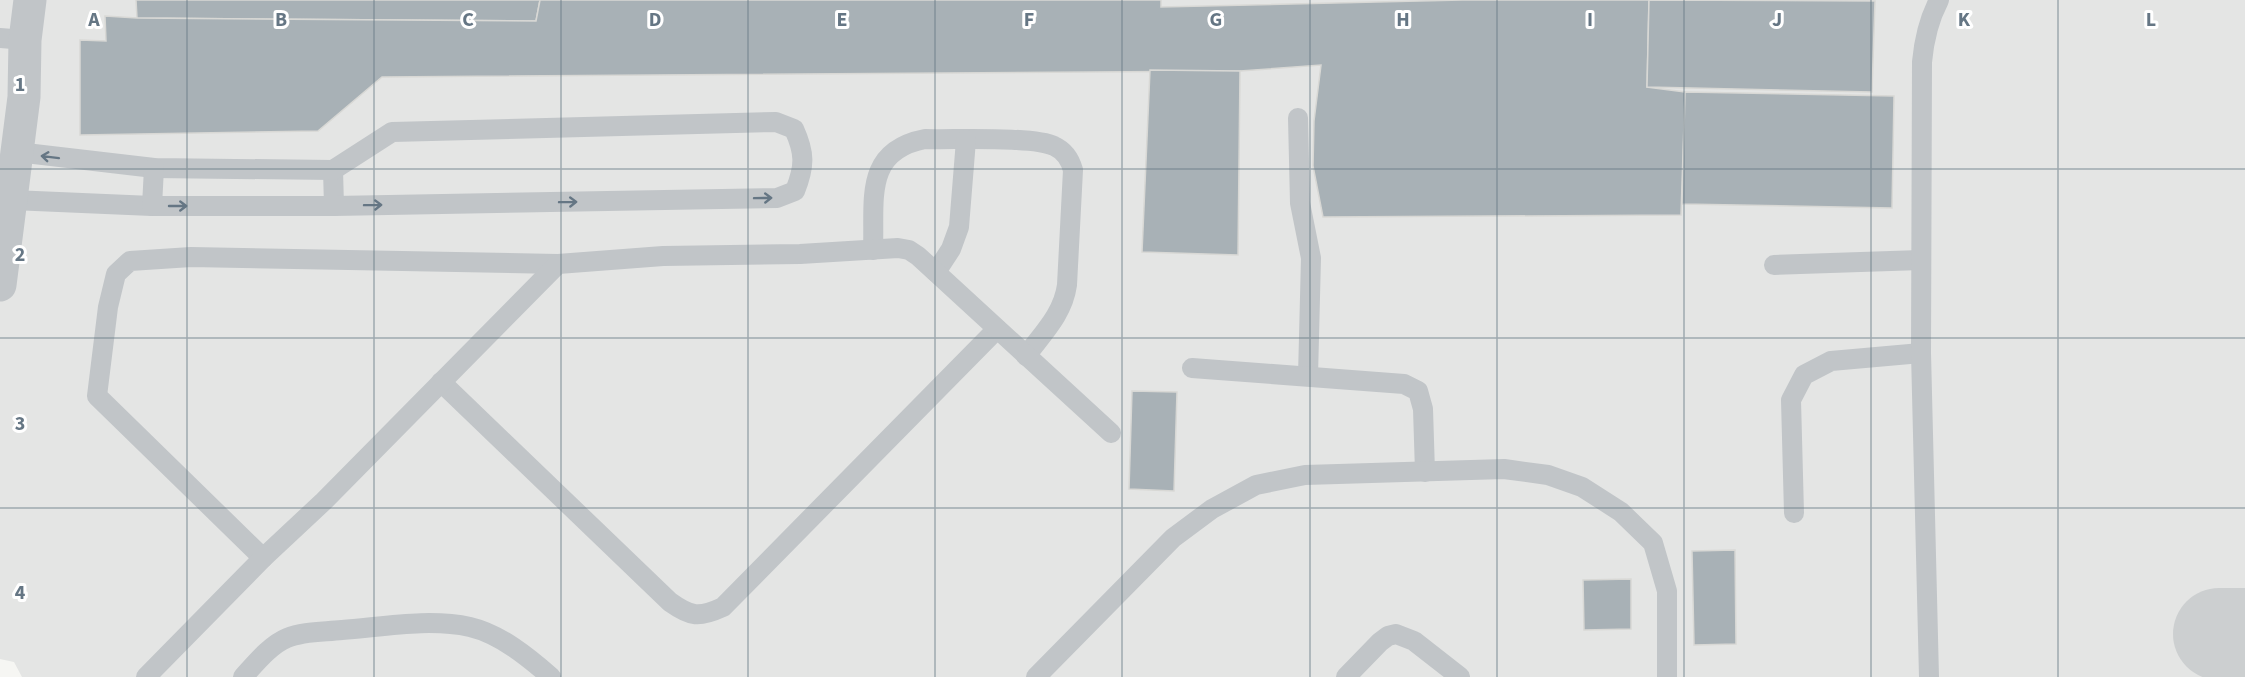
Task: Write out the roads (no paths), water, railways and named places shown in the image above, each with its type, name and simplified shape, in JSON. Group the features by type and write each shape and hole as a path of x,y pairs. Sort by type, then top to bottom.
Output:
{"street":[{"path":"0,285 17,153 12,99 13,39 30,0"}],"lane":[{"path":"1929,677 1921,352 1922,62 1924,44 1936,5"},
{"path":"1298,118 1300,203 1311,258 1308,376"},
{"path":"12,200 152,206 334,206 777,198 795,190 802,172 802,147 794,129 776,122 392,132 333,170 154,168 17,153"},
{"path":"873,250 875,180 892,151 908,142 925,139 1035,141 1053,145 1069,157 1073,170 1065,302 1026,356"},
{"path":"936,272 951,249 959,227 966,140"},
{"path":"152,206 154,168"},
{"path":"333,170 334,206"},
{"path":"263,558 97,396 108,307 116,274 130,261 191,257 558,264 663,256 800,254 898,248 909,250 936,272 1111,433"},
{"path":"1774,265 1921,260"},
{"path":"146,677 558,264"},
{"path":"441,382 670,602 695,615 707,615 723,608 997,329"},
{"path":"1794,513 1791,400 1804,375 1831,361 1921,352"},
{"path":"1192,368 1404,384 1418,391 1423,409 1425,472"},
{"path":"1036,677 1173,538 1212,509 1256,485 1305,475 1504,469 1548,475 1582,487 1621,512 1653,543 1667,591 1667,677"},
{"path":"243,677 259,659 286,638 335,631 443,624 470,627 491,634 534,662 551,677"},
{"path":"1346,677 1380,642 1396,634 1414,640 1460,677"}]}
